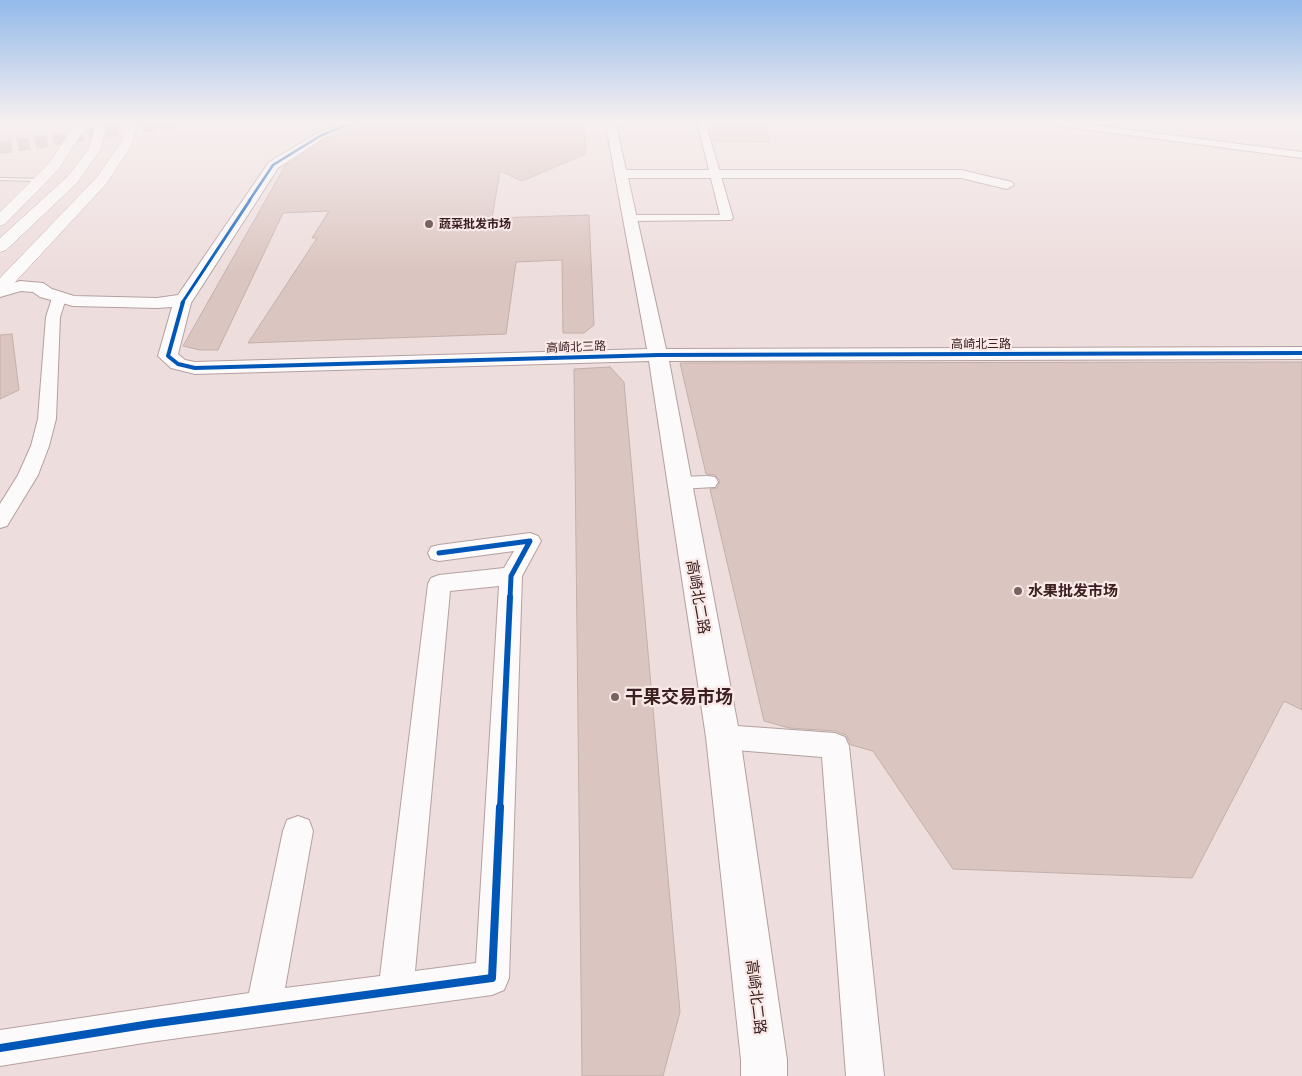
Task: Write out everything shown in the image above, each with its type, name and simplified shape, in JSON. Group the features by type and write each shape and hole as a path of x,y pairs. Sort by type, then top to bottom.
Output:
{"main road":[{"path":"0,221 49,171"},
{"path":"0,247 72,180 79,171"},
{"path":"0,288 102,180 108,171"}],"street":[{"name":"高崎北三路","path":"269,171 184,300 168,356 178,364 195,368 658,355 1302,354"},
{"path":"621,174 961,174 1007,185"},
{"name":"高崎北二路","path":"621,174 658,355 723,737 764,1060 764,1076"},
{"path":"630,219 727,218 714,174"},
{"path":"0,292 20,286 37,287 58,298 73,301 134,302 184,300"},
{"path":"0,521 28,475 40,446 49,406 53,318 58,298"},
{"path":"679,483 708,482"},
{"path":"0,1048 150,1024 492,978 511,576 530,541 439,553"},
{"path":"396,991 439,584 511,576"},
{"path":"723,737 835,746 865,1076"},
{"path":"264,1008 298,831"}],"lane":[{"path":"0,179 40,180"}],"building":[{"path":"282,171 500,171 492,218 589,215 594,325 584,333 563,333 562,260 516,262 506,334 248,343 317,238 312,238 329,211 283,213 218,350 200,350 183,346"},
{"path":"500,171 545,171 522,181"},
{"path":"12,334 19,390 0,399 0,335"},
{"name":"水果批发市场","path":"1302,362 1302,710 1284,701 1192,878 953,869 873,751 851,745 846,735 836,731 789,728 764,721 710,489 717,488 720,481 715,475 706,474 680,363"},
{"name":"干果交易市场","path":"610,367 624,382 680,1012 663,1076 582,1076 574,369"}],"cycle path":[{"path":"269,171 182,303 168,356 178,364 195,368 658,355 1302,353"},
{"path":"0,1048 150,1024 492,978 511,576 530,541 439,553"}],"place":[{"name":"蔬菜批发市场","path":"429,224"},
{"name":"水果批发市场","path":"1018,591"},
{"name":"干果交易市场","path":"615,697"}]}
